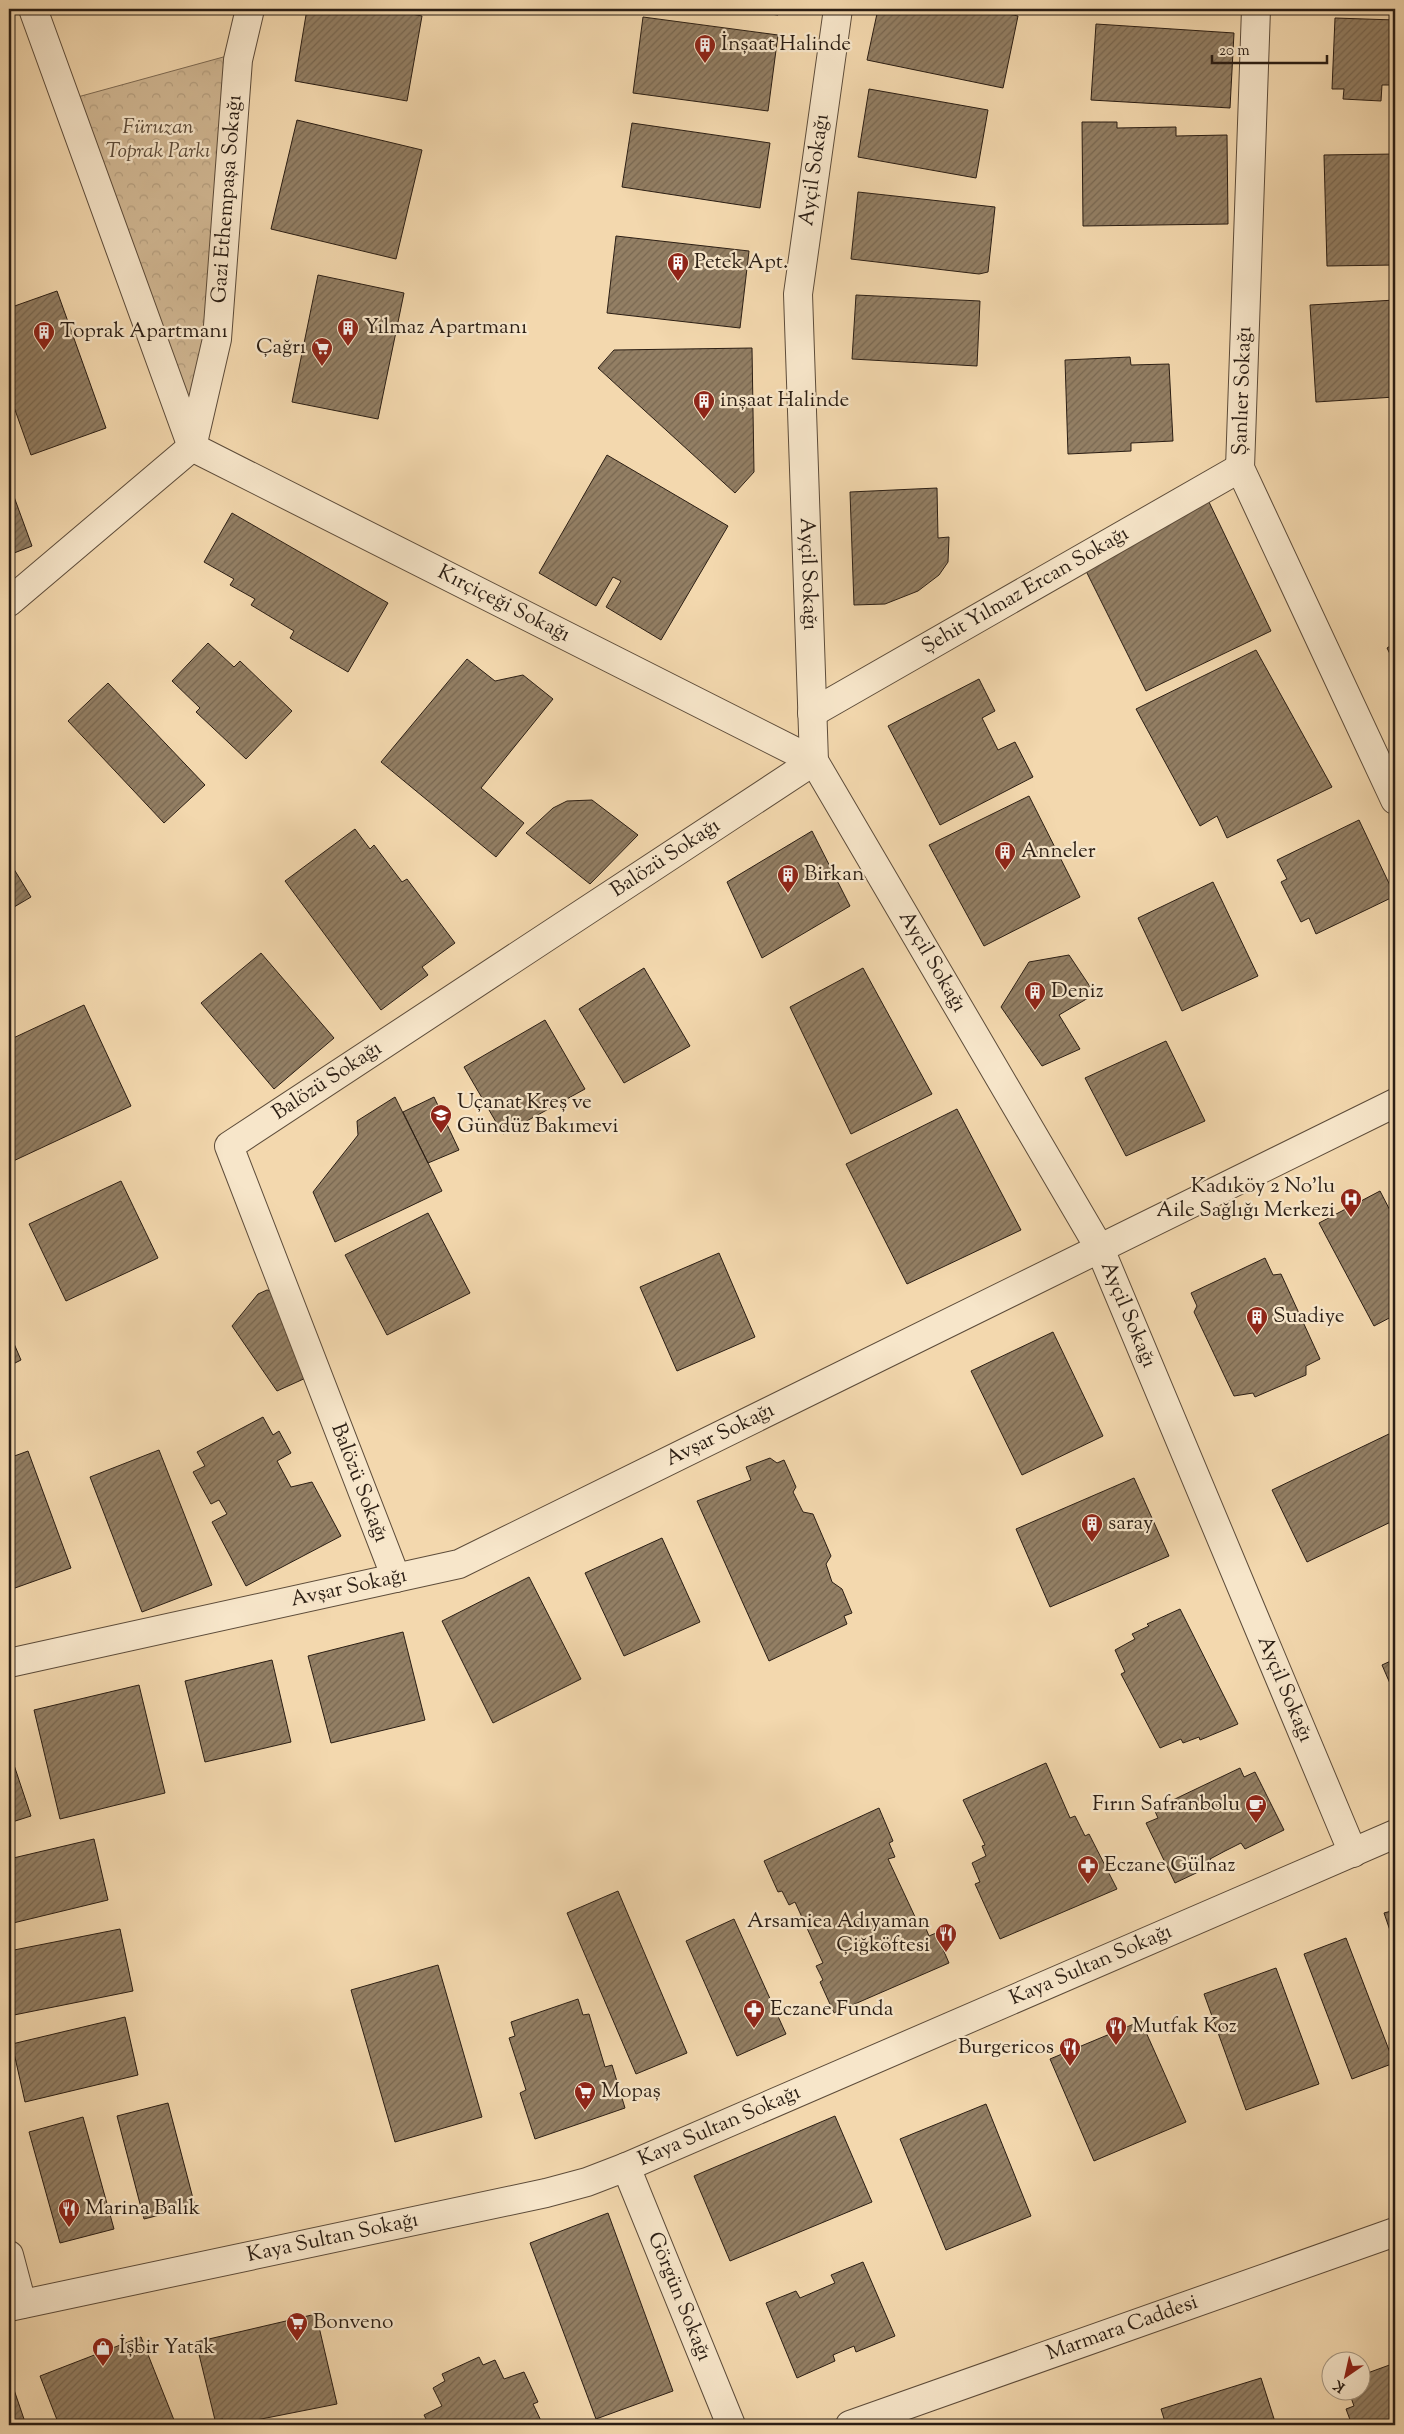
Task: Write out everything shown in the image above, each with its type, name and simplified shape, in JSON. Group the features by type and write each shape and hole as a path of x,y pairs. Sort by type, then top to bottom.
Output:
{"street":[{"path":"9,602 192,447 33,9"},
{"name":"Gazi Ethempaşa Sokağı","path":"192,447 217,339 238,60 250,9"},
{"name":"Ayçil Sokağı","path":"838,9 798,294 814,761 1100,1248 1353,1853"},
{"name":"Şanlıer Sokağı","path":"1256,9 1240,468 1395,800"},
{"name":"Kırçiçeği Sokağı","path":"192,447 814,761"},
{"name":"Şehit Yılmaz Ercan Sokağı","path":"812,713 1240,468"},
{"name":"Balözü Sokağı","path":"396,1578 229,1146 814,761"},
{"name":"Avşar Sokağı","path":"9,1663 459,1564 1395,1103"},
{"name":"Kaya Sultan Sokağı","path":"15,2306 546,2193 587,2182 626,2167 1395,1834"},
{"name":"Görgün Sokağı","path":"626,2167 731,2425"},
{"name":"Marmara Caddesi","path":"850,2425 1395,2232"},
{"path":"9,2255 15,2306"}],"green space":[{"name":"Füruzan Toprak Parkı","path":"227,56 205,337 191,410 74,98"}],"building":[{"path":"307,9 385,9 422,16 407,101 295,81"},
{"path":"731,9 779,9 778,15"},
{"path":"878,9 986,9 1018,16 1003,88 867,60"},
{"name":"İnşaat Halinde","path":"643,17 778,35 768,111 633,93"},
{"path":"1335,18 1395,20 1395,85 1382,85 1381,101 1343,99 1344,89 1332,89"},
{"path":"1096,24 1234,33 1230,108 1091,100"},
{"path":"869,89 988,110 976,178 858,157"},
{"path":"297,120 422,150 396,259 271,229"},
{"path":"1082,122 1117,122 1117,128 1176,127 1176,136 1227,135 1228,224 1083,226"},
{"path":"632,123 770,143 760,208 622,187"},
{"path":"1395,154 1395,265 1327,266 1324,155"},
{"path":"858,192 995,207 988,272 979,274 851,259"},
{"name":"Petek Apt.","path":"616,236 749,251 740,328 607,313"},
{"name":"Yılmaz Apartmanı","path":"318,275 404,293 378,419 292,402"},
{"name":"Toprak Apartmanı","path":"57,291 106,428 31,455 9,393 9,308"},
{"path":"856,295 980,301 977,366 852,359"},
{"path":"1395,300 1395,397 1316,402 1310,305"},
{"name":"inşaat Halinde","path":"752,348 754,472 735,493 598,368 614,350"},
{"path":"1130,357 1131,365 1169,364 1173,441 1131,443 1131,451 1068,454 1065,360"},
{"path":"607,455 728,526 661,640 606,607 621,581 613,577 596,606 539,573"},
{"path":"9,483 32,546 9,555"},
{"path":"937,488 938,538 949,537 948,562 939,575 918,591 885,604 854,605 850,492"},
{"path":"1208,500 1271,631 1146,691 1084,567"},
{"path":"232,513 388,603 348,672 290,638 294,631 251,605 255,599 230,585 234,579 204,562"},
{"path":"208,643 234,667 240,661 292,711 246,759 196,712 200,708 172,681"},
{"path":"1395,643 1395,664 1387,648"},
{"path":"1256,650 1332,787 1227,838 1217,816 1200,826 1136,709"},
{"path":"467,659 495,681 523,675 553,699 481,788 524,823 496,857 381,762"},
{"path":"979,679 995,711 982,718 998,750 1015,742 1033,777 940,825 888,726"},
{"path":"108,683 205,785 164,823 68,721"},
{"name":"Anneler","path":"1029,796 1080,897 984,946 929,845"},
{"path":"592,800 638,835 590,884 526,833 553,808 567,801"},
{"path":"1359,820 1395,896 1316,934 1309,918 1301,922 1281,882 1287,879 1277,860"},
{"path":"355,829 370,849 374,845 402,882 407,879 455,943 422,967 428,975 381,1010 285,881"},
{"name":"Birkan","path":"812,831 850,906 762,958 727,882"},
{"path":"9,861 31,897 9,910"},
{"path":"1213,882 1258,976 1182,1011 1138,918"},
{"path":"261,953 334,1038 274,1089 201,1003"},
{"name":"Deniz","path":"1069,955 1095,994 1059,1015 1080,1049 1042,1066 1001,1007 1029,962"},
{"path":"644,968 690,1046 624,1083 579,1009"},
{"path":"863,968 932,1094 851,1134 790,1007"},
{"path":"84,1005 131,1106 9,1163 9,1040"},
{"path":"545,1020 585,1089 503,1134 464,1067"},
{"path":"1166,1041 1205,1121 1126,1156 1085,1078"},
{"path":"395,1097 442,1191 335,1242 313,1192 358,1135 357,1121"},
{"path":"434,1097 459,1150 428,1163 403,1112"},
{"path":"957,1109 1021,1230 907,1284 846,1164"},
{"path":"121,1181 158,1258 66,1301 29,1224"},
{"path":"1380,1191 1395,1220 1395,1315 1374,1326 1319,1223"},
{"path":"428,1213 470,1293 387,1335 345,1255"},
{"path":"719,1253 755,1337 677,1371 640,1287"},
{"name":"Suadiye","path":"1265,1258 1273,1275 1281,1274 1320,1359 1306,1366 1306,1375 1255,1397 1253,1393 1234,1396 1194,1312 1197,1306 1191,1293"},
{"path":"267,1290 276,1292 308,1377 277,1391 232,1326 258,1294"},
{"path":"9,1332 21,1360 9,1366"},
{"path":"1053,1332 1103,1436 1022,1475 971,1371"},
{"path":"263,1417 273,1435 279,1431 291,1453 277,1461 291,1487 312,1482 341,1536 246,1586 212,1522 227,1514 219,1500 211,1504 193,1472 205,1466 197,1452"},
{"path":"1391,1433 1395,1442 1395,1520 1307,1562 1272,1490"},
{"path":"159,1450 212,1585 142,1612 90,1477"},
{"path":"28,1451 71,1568 15,1588 9,1571 9,1458"},
{"path":"770,1458 777,1463 784,1460 796,1487 793,1492 803,1512 813,1514 831,1556 826,1564 832,1582 842,1589 852,1613 844,1616 847,1624 769,1661 697,1501 751,1480 746,1467"},
{"name":"saray","path":"1134,1478 1169,1556 1050,1607 1016,1529"},
{"path":"662,1538 700,1622 624,1656 585,1573"},
{"path":"529,1577 581,1679 493,1723 442,1621"},
{"path":"1180,1609 1238,1724 1200,1740 1199,1737 1183,1743 1181,1739 1160,1748 1121,1674 1125,1672 1115,1650 1135,1639 1132,1634 1149,1626 1147,1624"},
{"path":"403,1632 425,1720 331,1743 308,1656"},
{"path":"1395,1659 1395,1695 1382,1665"},
{"path":"272,1660 291,1742 205,1762 185,1681"},
{"path":"139,1685 165,1793 60,1819 34,1710"},
{"path":"9,1750 31,1816 9,1823"},
{"path":"1046,1763 1070,1818 1075,1816 1085,1836 1089,1834 1117,1889 1000,1939 975,1884 980,1882 972,1863 986,1856 982,1846 985,1845 963,1800"},
{"path":"1240,1768 1244,1777 1255,1772 1284,1830 1245,1849 1241,1843 1210,1859 1213,1865 1175,1883 1146,1823 1158,1818 1154,1809"},
{"path":"879,1808 893,1841 889,1843 895,1857 888,1859 917,1921 922,1919 929,1936 936,1933 949,1963 834,2013 820,1982 823,1980 816,1966 823,1963 795,1902 789,1905 782,1891 778,1892 764,1861"},
{"path":"94,1839 108,1900 9,1924 9,1859"},
{"path":"618,1891 687,2053 636,2074 567,1913"},
{"path":"1395,1910 1395,1945 1384,1913"},
{"path":"734,1919 786,2034 737,2056 686,1941"},
{"path":"120,1929 133,1991 9,2016 9,1951"},
{"path":"1346,1938 1394,2063 1352,2079 1304,1954"},
{"path":"438,1965 482,2117 395,2142 351,1990"},
{"path":"1276,1968 1319,2084 1246,2110 1204,1994"},
{"path":"578,1999 583,2015 589,2014 605,2067 612,2065 625,2108 535,2139 520,2093 526,2090 509,2038 515,2036 511,2022"},
{"path":"125,2017 138,2075 25,2102 12,2044"},
{"path":"1141,2021 1186,2122 1094,2161 1050,2059"},
{"path":"168,2103 195,2206 144,2219 117,2116"},
{"path":"986,2104 1031,2216 946,2250 900,2139"},
{"path":"835,2116 872,2202 730,2261 694,2176"},
{"path":"83,2117 114,2229 60,2243 29,2132"},
{"path":"608,2213 673,2391 596,2419 530,2243"},
{"path":"863,2262 895,2336 856,2352 854,2346 833,2355 835,2361 797,2378 766,2303 796,2291 800,2298 835,2283 831,2275"},
{"path":"316,2314 337,2404 231,2425 225,2425 223,2419 215,2420 196,2342"},
{"path":"141,2337 176,2425 136,2425 134,2421 125,2425 59,2425 40,2376"},
{"path":"479,2357 483,2365 495,2360 504,2379 524,2372 538,2402 533,2404 543,2425 429,2425 424,2415 442,2406 433,2388 445,2381 442,2374"},
{"path":"1395,2363 1395,2425 1352,2425 1346,2409 1354,2406 1353,2402 1372,2402 1372,2371"},
{"path":"9,2375 26,2425 9,2425"},
{"path":"1261,2378 1276,2425 1166,2425 1161,2409"}],"place":[{"name":"İnşaat Halinde","path":"705,64"},
{"name":"Petek Apt.","path":"678,282"},
{"name":"Yılmaz Apartmanı","path":"348,347"},
{"name":"Toprak Apartmanı","path":"44,351"},
{"name":"Çağrı","path":"322,367"},
{"name":"inşaat Halinde","path":"704,420"},
{"name":"Anneler","path":"1005,871"},
{"name":"Birkan","path":"788,894"},
{"name":"Deniz","path":"1035,1011"},
{"name":"Uçanat Kreş ve Gündüz Bakımevi","path":"441,1134"},
{"name":"Kadıköy 2 No'lu Aile Sağlığı Merkezi","path":"1351,1218"},
{"name":"Suadiye","path":"1257,1336"},
{"name":"saray","path":"1092,1543"},
{"name":"Fırın Safranbolu","path":"1256,1824"},
{"name":"Eczane Gülnaz","path":"1088,1885"},
{"name":"Arsamiea Adıyaman Çiğköftesi","path":"946,1953"},
{"name":"Eczane Funda","path":"754,2029"},
{"name":"Mutfak Koz","path":"1116,2046"},
{"name":"Burgericos","path":"1070,2067"},
{"name":"Mopaş","path":"585,2111"},
{"name":"Marina Balık","path":"69,2228"},
{"name":"Bonveno","path":"297,2342"},
{"name":"İşbir Yatak","path":"103,2367"}]}
